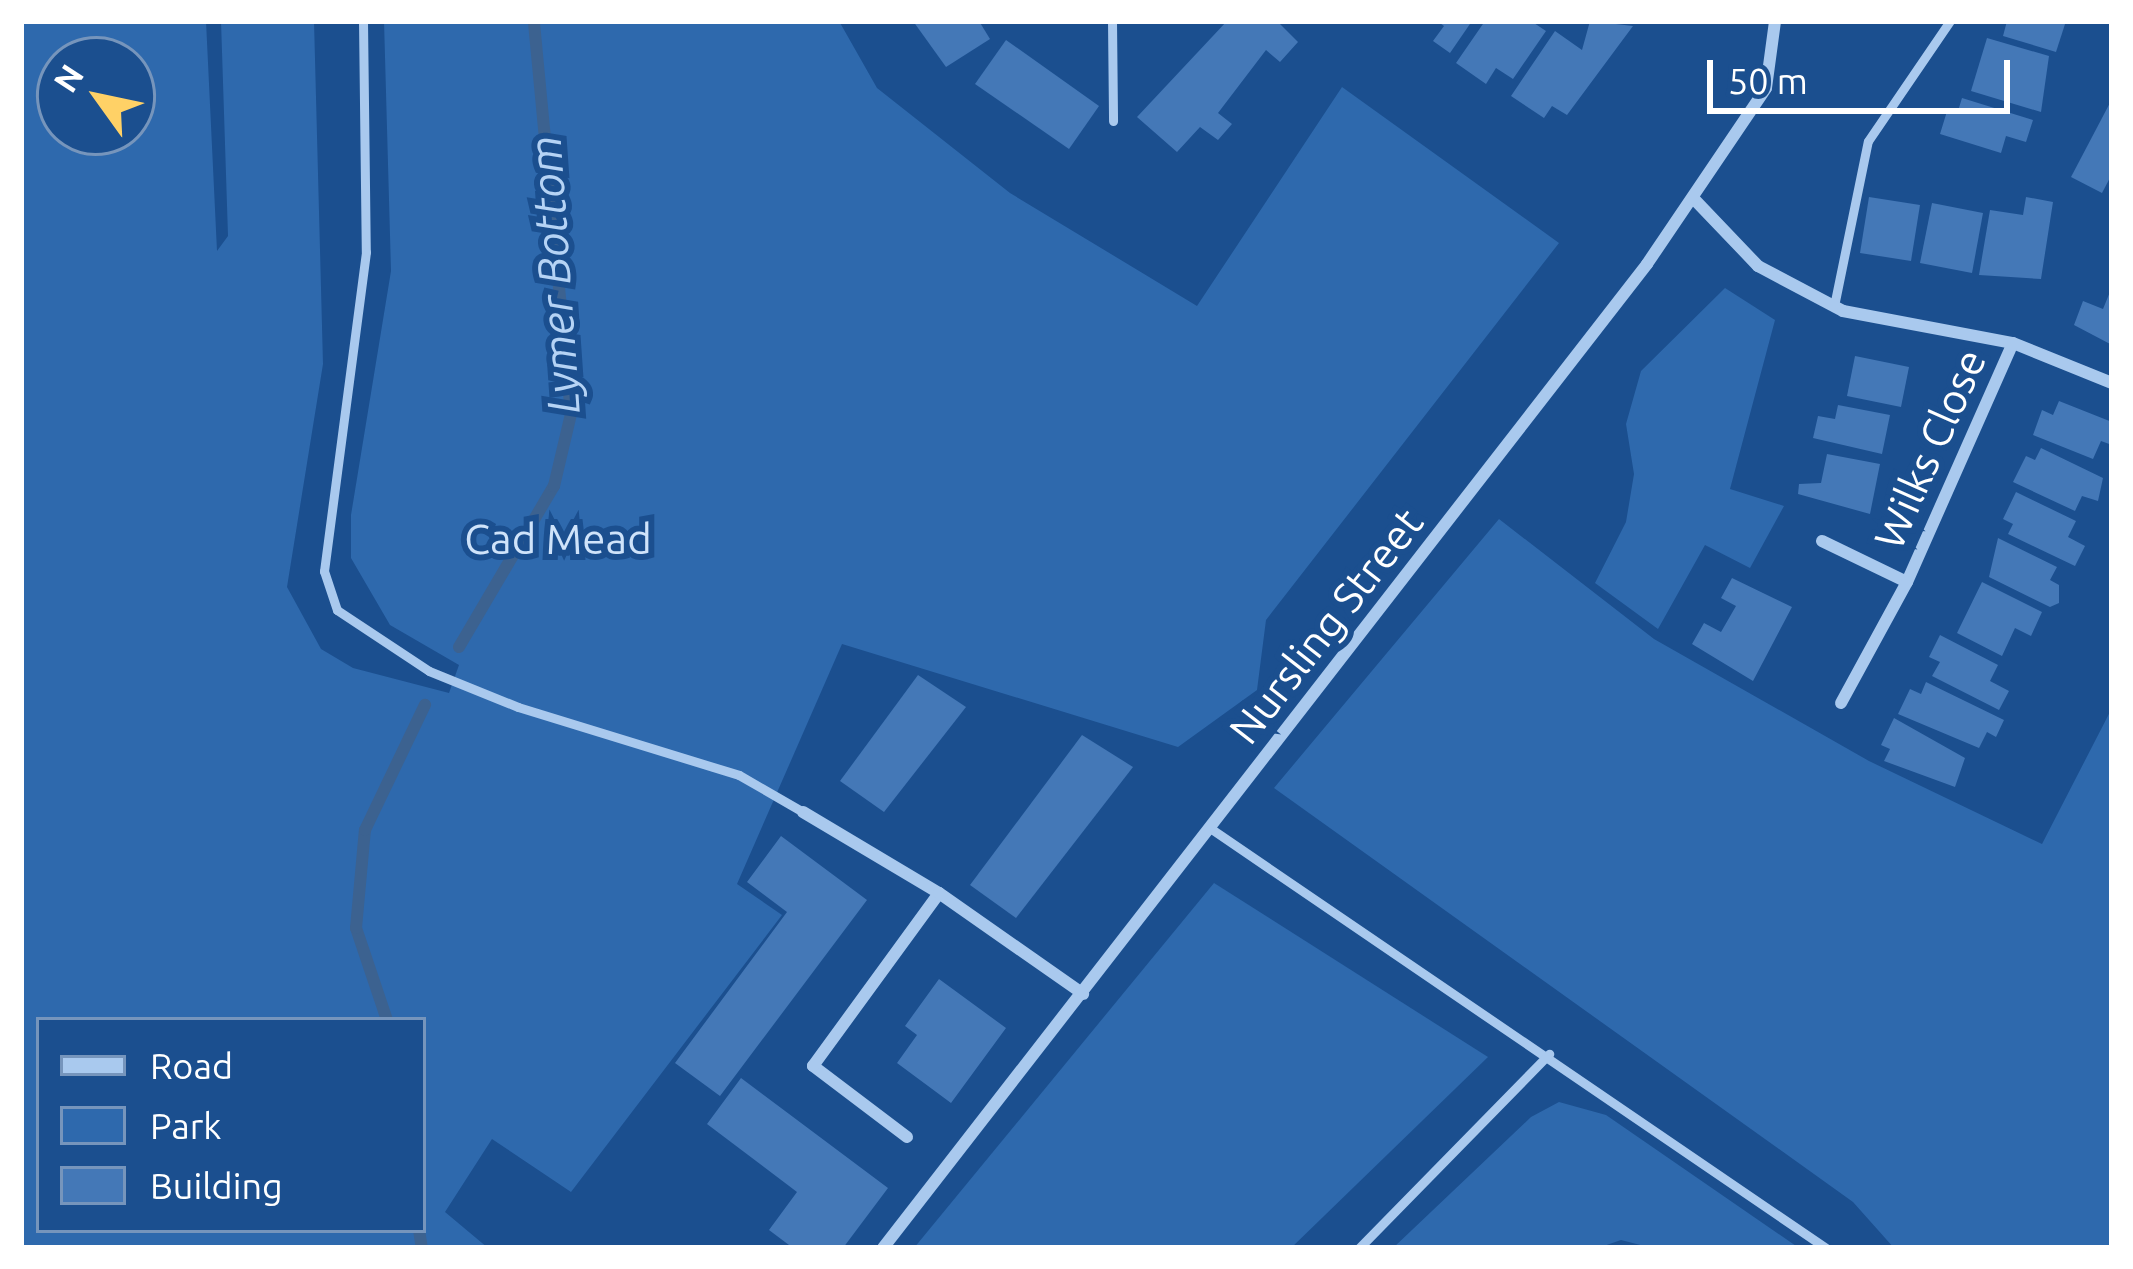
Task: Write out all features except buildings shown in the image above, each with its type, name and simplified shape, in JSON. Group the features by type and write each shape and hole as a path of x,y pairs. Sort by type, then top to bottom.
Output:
{"street":[{"name":"Nursling Street","path":"883,1248 1694,199 1766,88 1775,21"},
{"path":"1694,199 1758,266 1834,306 2013,343 2112,383"},
{"name":"Wilks Close","path":"1840,704 1906,582 2013,343"},
{"name":"Wilks Close","path":"1822,541 1906,582"},
{"path":"803,812 938,893 1083,994"},
{"path":"907,1137 814,1066 938,893"}],"lane":[{"path":"363,21 366,252 324,571 337,610 429,670 518,707 739,775 803,812"},
{"path":"1112,21 1113,121"},
{"path":"1834,306 1868,140 1950,21"},
{"path":"1210,828 1549,1054 1826,1248"},
{"path":"1359,1248 1549,1054"}],"green space":[{"name":"Cad Mead","path":"21,21 206,21 217,251 228,236 221,21 314,21 323,364 287,587 321,649 353,668 449,693 459,665 390,625 351,558 351,515 391,271 384,21 839,21 877,88 1010,193 1197,306 1342,87 1559,243 1266,620 1257,690 1178,747 842,644 737,884 782,915 571,1192 492,1139 445,1212 488,1248 21,1248"},
{"path":"1725,288 1775,320 1730,489 1784,506 1750,568 1705,545 1658,629 1595,583 1626,522 1634,474 1626,424 1641,371"},
{"path":"1499,519 1654,639 1869,761 2042,844 2112,708 2112,1248 1894,1248 1853,1202 1274,788"},
{"path":"1214,883 1488,1057 1291,1248 914,1248"},
{"path":"1559,1102 1606,1115 1799,1248 1652,1248 1621,1240 1598,1248 1393,1248 1531,1117"}],"waterway":[{"name":"Lymer Bottom","path":"459,647 554,486 571,414 534,21"},
{"name":"Lymer Bottom","path":"386,1017 356,928 365,830 425,705"},
{"name":"Lymer Bottom","path":"420,1233 422,1248"}]}
